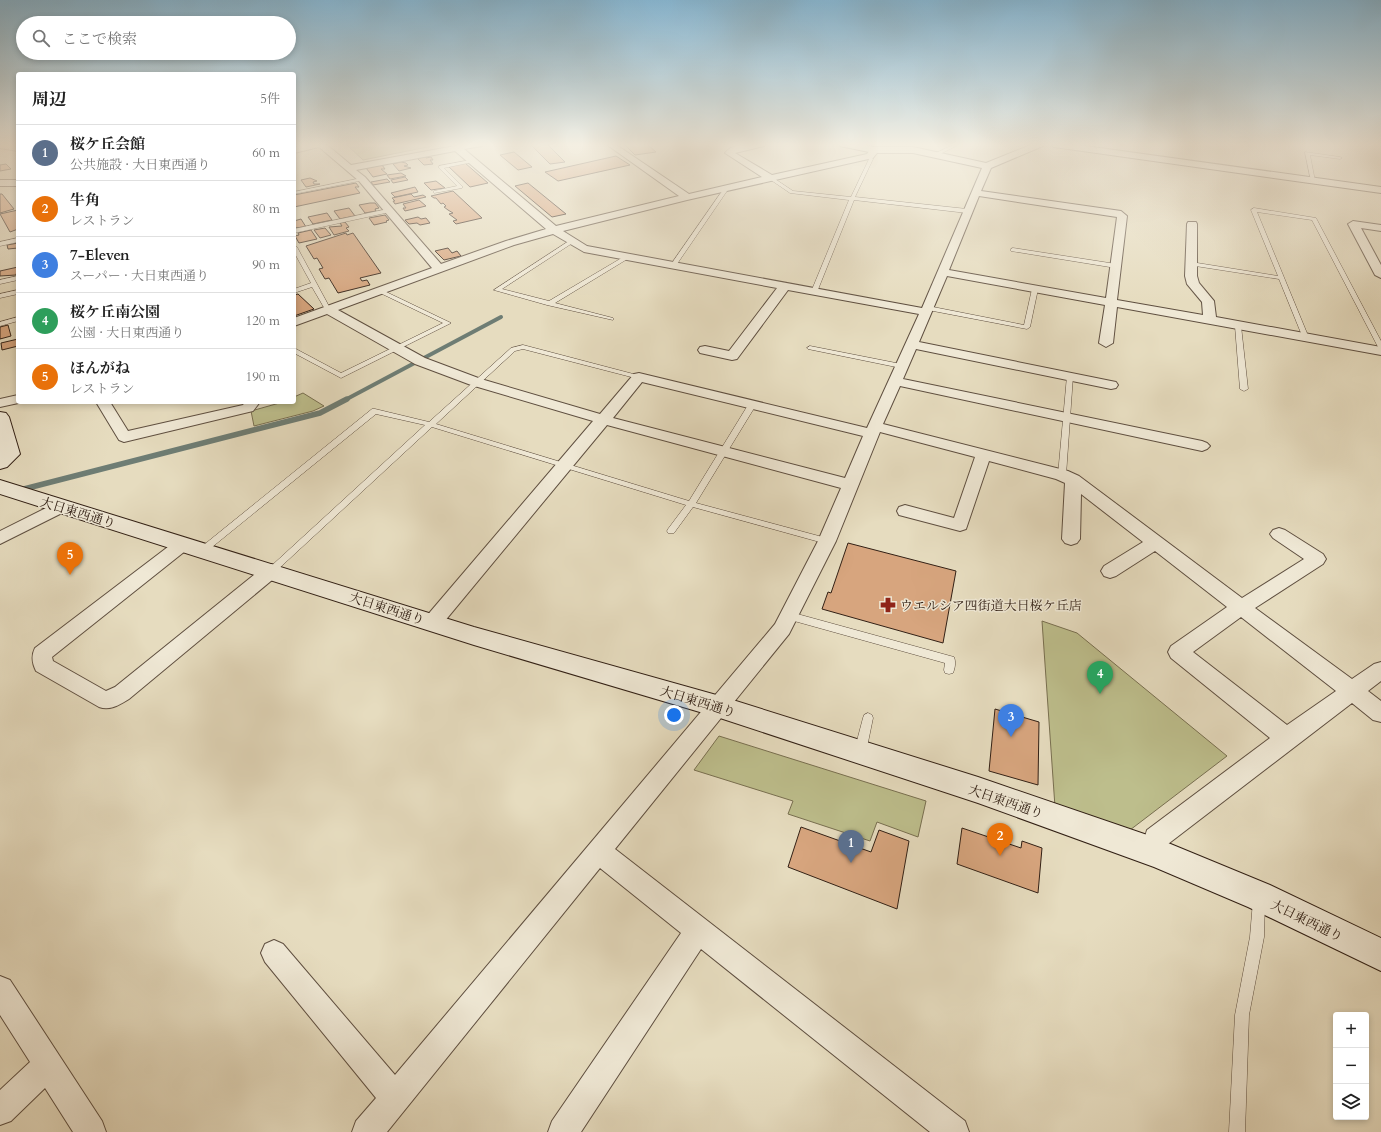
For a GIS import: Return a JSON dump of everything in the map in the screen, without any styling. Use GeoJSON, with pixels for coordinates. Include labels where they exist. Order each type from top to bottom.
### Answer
{"type":"FeatureCollection","features":[{"type":"Feature","properties":{"kind":"street"},"geometry":{"type":"LineString","coordinates":[[376,197],[439,269]]}},
{"type":"Feature","properties":{"kind":"street"},"geometry":{"type":"LineString","coordinates":[[514,197],[554,230],[584,249],[814,292],[927,310]]}},
{"type":"Feature","properties":{"kind":"street"},"geometry":{"type":"LineString","coordinates":[[296,321],[510,243],[554,230],[687,197]]}},
{"type":"Feature","properties":{"kind":"street"},"geometry":{"type":"LineString","coordinates":[[367,1132],[720,707],[782,629],[790,616],[827,541],[873,430],[927,310],[974,197]]}},
{"type":"Feature","properties":{"kind":"street"},"geometry":{"type":"LineString","coordinates":[[1003,197],[1117,213],[1122,216],[1106,343]]}},
{"type":"Feature","properties":{"kind":"street"},"geometry":{"type":"LineString","coordinates":[[1192,224],[1191,264],[1193,284],[1208,301],[1210,321]]}},
{"type":"Feature","properties":{"kind":"street"},"geometry":{"type":"LineString","coordinates":[[1381,228],[1353,224],[1381,275]]}},
{"type":"Feature","properties":{"kind":"street"},"geometry":{"type":"LineString","coordinates":[[943,272],[1381,351]]}},
{"type":"Feature","properties":{"kind":"street"},"geometry":{"type":"LineString","coordinates":[[705,350],[732,356],[784,286]]}},
{"type":"Feature","properties":{"kind":"street"},"geometry":{"type":"LineString","coordinates":[[328,310],[395,349],[420,361],[476,382],[601,419],[851,485]]}},
{"type":"Feature","properties":{"kind":"street"},"geometry":{"type":"LineString","coordinates":[[911,344],[1111,385]]}},
{"type":"Feature","properties":{"kind":"street"},"geometry":{"type":"LineString","coordinates":[[432,623],[601,419],[639,377],[752,405],[984,454],[1068,477],[1381,713]]}},
{"type":"Feature","properties":{"kind":"street"},"geometry":{"type":"LineString","coordinates":[[895,381],[1067,416],[1202,446]]}},
{"type":"Feature","properties":{"kind":"street"},"geometry":{"type":"LineString","coordinates":[[0,404],[16,400]]}},
{"type":"Feature","properties":{"kind":"street"},"geometry":{"type":"LineString","coordinates":[[104,404],[124,437],[248,408],[251,404]]}},
{"type":"Feature","properties":{"kind":"street"},"geometry":{"type":"LineString","coordinates":[[0,417],[11,454],[0,463]]}},
{"type":"Feature","properties":{"kind":"street"},"geometry":{"type":"LineString","coordinates":[[905,511],[960,525],[984,454]]}},
{"type":"Feature","properties":{"kind":"street"},"geometry":{"type":"LineString","coordinates":[[1068,477],[1071,539]]}},
{"type":"Feature","properties":{"kind":"street","name":"大日東西通り"},"geometry":{"type":"LineString","coordinates":[[0,487],[481,638],[720,707],[978,790],[1156,853],[1259,896],[1381,955]]}},
{"type":"Feature","properties":{"kind":"street"},"geometry":{"type":"LineString","coordinates":[[0,538],[60,507]]}},
{"type":"Feature","properties":{"kind":"street"},"geometry":{"type":"LineString","coordinates":[[1279,534],[1317,559],[1240,608],[1178,652],[1287,738]]}},
{"type":"Feature","properties":{"kind":"street"},"geometry":{"type":"LineString","coordinates":[[1110,571],[1155,543]]}},
{"type":"Feature","properties":{"kind":"street"},"geometry":{"type":"LineString","coordinates":[[193,547],[42,654],[43,665],[106,700],[111,698],[122,693],[271,571]]}},
{"type":"Feature","properties":{"kind":"street"},"geometry":{"type":"LineString","coordinates":[[1156,853],[1156,838],[1287,738],[1381,670]]}},
{"type":"Feature","properties":{"kind":"street"},"geometry":{"type":"LineString","coordinates":[[599,852],[954,1132]]}},
{"type":"Feature","properties":{"kind":"street"},"geometry":{"type":"LineString","coordinates":[[563,1132],[698,930]]}},
{"type":"Feature","properties":{"kind":"street"},"geometry":{"type":"LineString","coordinates":[[274,953],[395,1098]]}},
{"type":"Feature","properties":{"kind":"street"},"geometry":{"type":"LineString","coordinates":[[0,990],[91,1132]]}},
{"type":"Feature","properties":{"kind":"street"},"geometry":{"type":"LineString","coordinates":[[0,1110],[48,1065]]}},
{"type":"Feature","properties":{"kind":"lane"},"geometry":{"type":"LineString","coordinates":[[674,266],[720,197]]}},
{"type":"Feature","properties":{"kind":"lane"},"geometry":{"type":"LineString","coordinates":[[833,197],[968,211]]}},
{"type":"Feature","properties":{"kind":"lane"},"geometry":{"type":"LineString","coordinates":[[814,292],[852,199]]}},
{"type":"Feature","properties":{"kind":"lane"},"geometry":{"type":"LineString","coordinates":[[1306,338],[1254,210],[1314,219],[1381,347]]}},
{"type":"Feature","properties":{"kind":"lane"},"geometry":{"type":"LineString","coordinates":[[296,231],[388,211]]}},
{"type":"Feature","properties":{"kind":"lane"},"geometry":{"type":"LineString","coordinates":[[0,244],[16,240]]}},
{"type":"Feature","properties":{"kind":"lane"},"geometry":{"type":"LineString","coordinates":[[571,242],[497,290],[611,319]]}},
{"type":"Feature","properties":{"kind":"lane"},"geometry":{"type":"LineString","coordinates":[[1013,250],[1116,266]]}},
{"type":"Feature","properties":{"kind":"lane"},"geometry":{"type":"LineString","coordinates":[[549,304],[627,257]]}},
{"type":"Feature","properties":{"kind":"lane"},"geometry":{"type":"LineString","coordinates":[[297,258],[314,284],[328,310]]}},
{"type":"Feature","properties":{"kind":"lane"},"geometry":{"type":"LineString","coordinates":[[1191,264],[1282,278]]}},
{"type":"Feature","properties":{"kind":"lane"},"geometry":{"type":"LineString","coordinates":[[0,282],[16,278]]}},
{"type":"Feature","properties":{"kind":"lane"},"geometry":{"type":"LineString","coordinates":[[296,290],[314,284]]}},
{"type":"Feature","properties":{"kind":"lane"},"geometry":{"type":"LineString","coordinates":[[927,310],[1027,327],[1035,289]]}},
{"type":"Feature","properties":{"kind":"lane"},"geometry":{"type":"LineString","coordinates":[[296,351],[341,376],[448,323],[380,291]]}},
{"type":"Feature","properties":{"kind":"lane"},"geometry":{"type":"LineString","coordinates":[[0,296],[16,292]]}},
{"type":"Feature","properties":{"kind":"lane"},"geometry":{"type":"LineString","coordinates":[[0,324],[16,320]]}},
{"type":"Feature","properties":{"kind":"lane"},"geometry":{"type":"LineString","coordinates":[[1238,326],[1244,389]]}},
{"type":"Feature","properties":{"kind":"lane"},"geometry":{"type":"LineString","coordinates":[[271,571],[513,349],[523,347],[639,377]]}},
{"type":"Feature","properties":{"kind":"lane"},"geometry":{"type":"LineString","coordinates":[[810,348],[901,366]]}},
{"type":"Feature","properties":{"kind":"lane"},"geometry":{"type":"LineString","coordinates":[[1068,477],[1067,416],[1070,376]]}},
{"type":"Feature","properties":{"kind":"lane"},"geometry":{"type":"LineString","coordinates":[[671,531],[692,504],[722,452],[752,405]]}},
{"type":"Feature","properties":{"kind":"lane"},"geometry":{"type":"LineString","coordinates":[[193,547],[375,410],[430,424],[692,504],[827,541]]}},
{"type":"Feature","properties":{"kind":"lane"},"geometry":{"type":"LineString","coordinates":[[790,616],[950,660],[949,670]]}},
{"type":"Feature","properties":{"kind":"lane"},"geometry":{"type":"LineString","coordinates":[[860,752],[868,718]]}},
{"type":"Feature","properties":{"kind":"lane"},"geometry":{"type":"LineString","coordinates":[[1237,1132],[1242,1015],[1257,937],[1259,896]]}},
{"type":"Feature","properties":{"kind":"green space"},"geometry":{"type":"Polygon","coordinates":[[[303,393],[324,406],[313,411],[254,426],[251,411],[276,404],[296,404],[296,396],[303,393]]]}},
{"type":"Feature","properties":{"kind":"green space"},"geometry":{"type":"Polygon","coordinates":[[[1042,621],[1077,633],[1227,756],[1130,830],[1055,807],[1042,621]]]}},
{"type":"Feature","properties":{"kind":"green space"},"geometry":{"type":"Polygon","coordinates":[[[719,736],[926,801],[918,837],[877,822],[870,841],[788,814],[793,801],[694,770],[719,736]]]}},
{"type":"Feature","properties":{"kind":"building"},"geometry":{"type":"Polygon","coordinates":[[[0,197],[4,197],[14,209],[0,213],[0,197]]]}},
{"type":"Feature","properties":{"kind":"building"},"geometry":{"type":"Polygon","coordinates":[[[296,197],[342,197],[296,207],[296,197]]]}},
{"type":"Feature","properties":{"kind":"building"},"geometry":{"type":"Polygon","coordinates":[[[426,197],[395,204],[393,201],[395,201],[392,198],[426,197]]]}},
{"type":"Feature","properties":{"kind":"building"},"geometry":{"type":"Polygon","coordinates":[[[432,197],[459,197],[482,218],[456,224],[453,221],[457,220],[449,214],[453,213],[444,207],[446,206],[443,203],[441,204],[436,198],[432,197]]]}},
{"type":"Feature","properties":{"kind":"building"},"geometry":{"type":"Polygon","coordinates":[[[528,197],[545,197],[566,214],[552,217],[528,197]]]}},
{"type":"Feature","properties":{"kind":"building"},"geometry":{"type":"Polygon","coordinates":[[[419,200],[426,206],[405,211],[403,208],[406,208],[403,204],[419,200]]]}},
{"type":"Feature","properties":{"kind":"building"},"geometry":{"type":"Polygon","coordinates":[[[375,203],[379,208],[375,209],[376,211],[365,213],[359,205],[375,203]]]}},
{"type":"Feature","properties":{"kind":"building"},"geometry":{"type":"Polygon","coordinates":[[[349,208],[355,216],[340,219],[334,211],[349,208]]]}},
{"type":"Feature","properties":{"kind":"building"},"geometry":{"type":"Polygon","coordinates":[[[16,210],[16,230],[10,232],[0,214],[16,210]]]}},
{"type":"Feature","properties":{"kind":"building"},"geometry":{"type":"Polygon","coordinates":[[[327,213],[332,220],[313,224],[308,217],[327,213]]]}},
{"type":"Feature","properties":{"kind":"building"},"geometry":{"type":"Polygon","coordinates":[[[385,215],[389,220],[386,221],[387,222],[374,225],[369,218],[385,215]]]}},
{"type":"Feature","properties":{"kind":"building"},"geometry":{"type":"Polygon","coordinates":[[[418,217],[421,219],[426,218],[430,223],[420,225],[417,223],[409,224],[405,220],[418,217]]]}},
{"type":"Feature","properties":{"kind":"building"},"geometry":{"type":"Polygon","coordinates":[[[301,219],[306,227],[296,228],[296,220],[301,219]]]}},
{"type":"Feature","properties":{"kind":"building"},"geometry":{"type":"Polygon","coordinates":[[[345,222],[349,227],[346,228],[349,231],[334,235],[329,227],[342,226],[340,223],[345,222]]]}},
{"type":"Feature","properties":{"kind":"building"},"geometry":{"type":"Polygon","coordinates":[[[325,228],[331,235],[320,238],[314,230],[325,228]]]}},
{"type":"Feature","properties":{"kind":"building"},"geometry":{"type":"Polygon","coordinates":[[[311,230],[317,239],[299,243],[296,238],[296,236],[299,235],[298,233],[311,230]]]}},
{"type":"Feature","properties":{"kind":"building"},"geometry":{"type":"Polygon","coordinates":[[[346,233],[347,235],[353,233],[381,273],[360,278],[362,281],[367,280],[370,285],[338,293],[329,278],[325,279],[319,269],[323,268],[317,258],[314,259],[306,246],[346,233]]]}},
{"type":"Feature","properties":{"kind":"building"},"geometry":{"type":"Polygon","coordinates":[[[16,243],[16,248],[8,249],[7,245],[16,243]]]}},
{"type":"Feature","properties":{"kind":"building"},"geometry":{"type":"Polygon","coordinates":[[[448,248],[452,253],[457,251],[461,256],[444,260],[435,251],[448,248]]]}},
{"type":"Feature","properties":{"kind":"building"},"geometry":{"type":"Polygon","coordinates":[[[16,267],[16,275],[0,276],[0,271],[16,267]]]}},
{"type":"Feature","properties":{"kind":"building"},"geometry":{"type":"Polygon","coordinates":[[[296,294],[298,294],[314,309],[296,315],[296,294]]]}},
{"type":"Feature","properties":{"kind":"building"},"geometry":{"type":"Polygon","coordinates":[[[8,325],[11,336],[0,339],[0,327],[8,325]]]}},
{"type":"Feature","properties":{"kind":"building"},"geometry":{"type":"Polygon","coordinates":[[[16,339],[16,346],[2,350],[1,343],[16,339]]]}},
{"type":"Feature","properties":{"kind":"building"},"geometry":{"type":"Polygon","coordinates":[[[848,543],[956,571],[943,643],[822,609],[828,592],[831,593],[848,543]]]}},
{"type":"Feature","properties":{"kind":"building"},"geometry":{"type":"Polygon","coordinates":[[[995,709],[1039,722],[1038,785],[989,771],[995,709]]]}},
{"type":"Feature","properties":{"kind":"building"},"geometry":{"type":"Polygon","coordinates":[[[801,827],[871,852],[879,830],[909,841],[897,909],[788,867],[801,827]]]}},
{"type":"Feature","properties":{"kind":"building"},"geometry":{"type":"Polygon","coordinates":[[[962,828],[1021,848],[1022,841],[1042,848],[1038,893],[957,864],[962,828]]]}},
{"type":"Feature","properties":{"kind":"waterway"},"geometry":{"type":"LineString","coordinates":[[345,400],[501,317]]}},
{"type":"Feature","properties":{"kind":"waterway"},"geometry":{"type":"LineString","coordinates":[[20,490],[320,413],[347,399]]}},
{"type":"Feature","properties":{"kind":"place","name":"ほんがね"},"geometry":{"type":"Point","coordinates":[70,575]}},
{"type":"Feature","properties":{"kind":"place","name":"ウエルシア四街道大日桜ケ丘店"},"geometry":{"type":"Point","coordinates":[888,605]}},
{"type":"Feature","properties":{"kind":"place","name":"桜ケ丘南公園"},"geometry":{"type":"Point","coordinates":[1100,694]}},
{"type":"Feature","properties":{"kind":"place","name":"7-Eleven"},"geometry":{"type":"Point","coordinates":[1011,737]}},
{"type":"Feature","properties":{"kind":"place","name":"牛角"},"geometry":{"type":"Point","coordinates":[1000,856]}},
{"type":"Feature","properties":{"kind":"place","name":"桜ケ丘会館"},"geometry":{"type":"Point","coordinates":[851,863]}}]}
